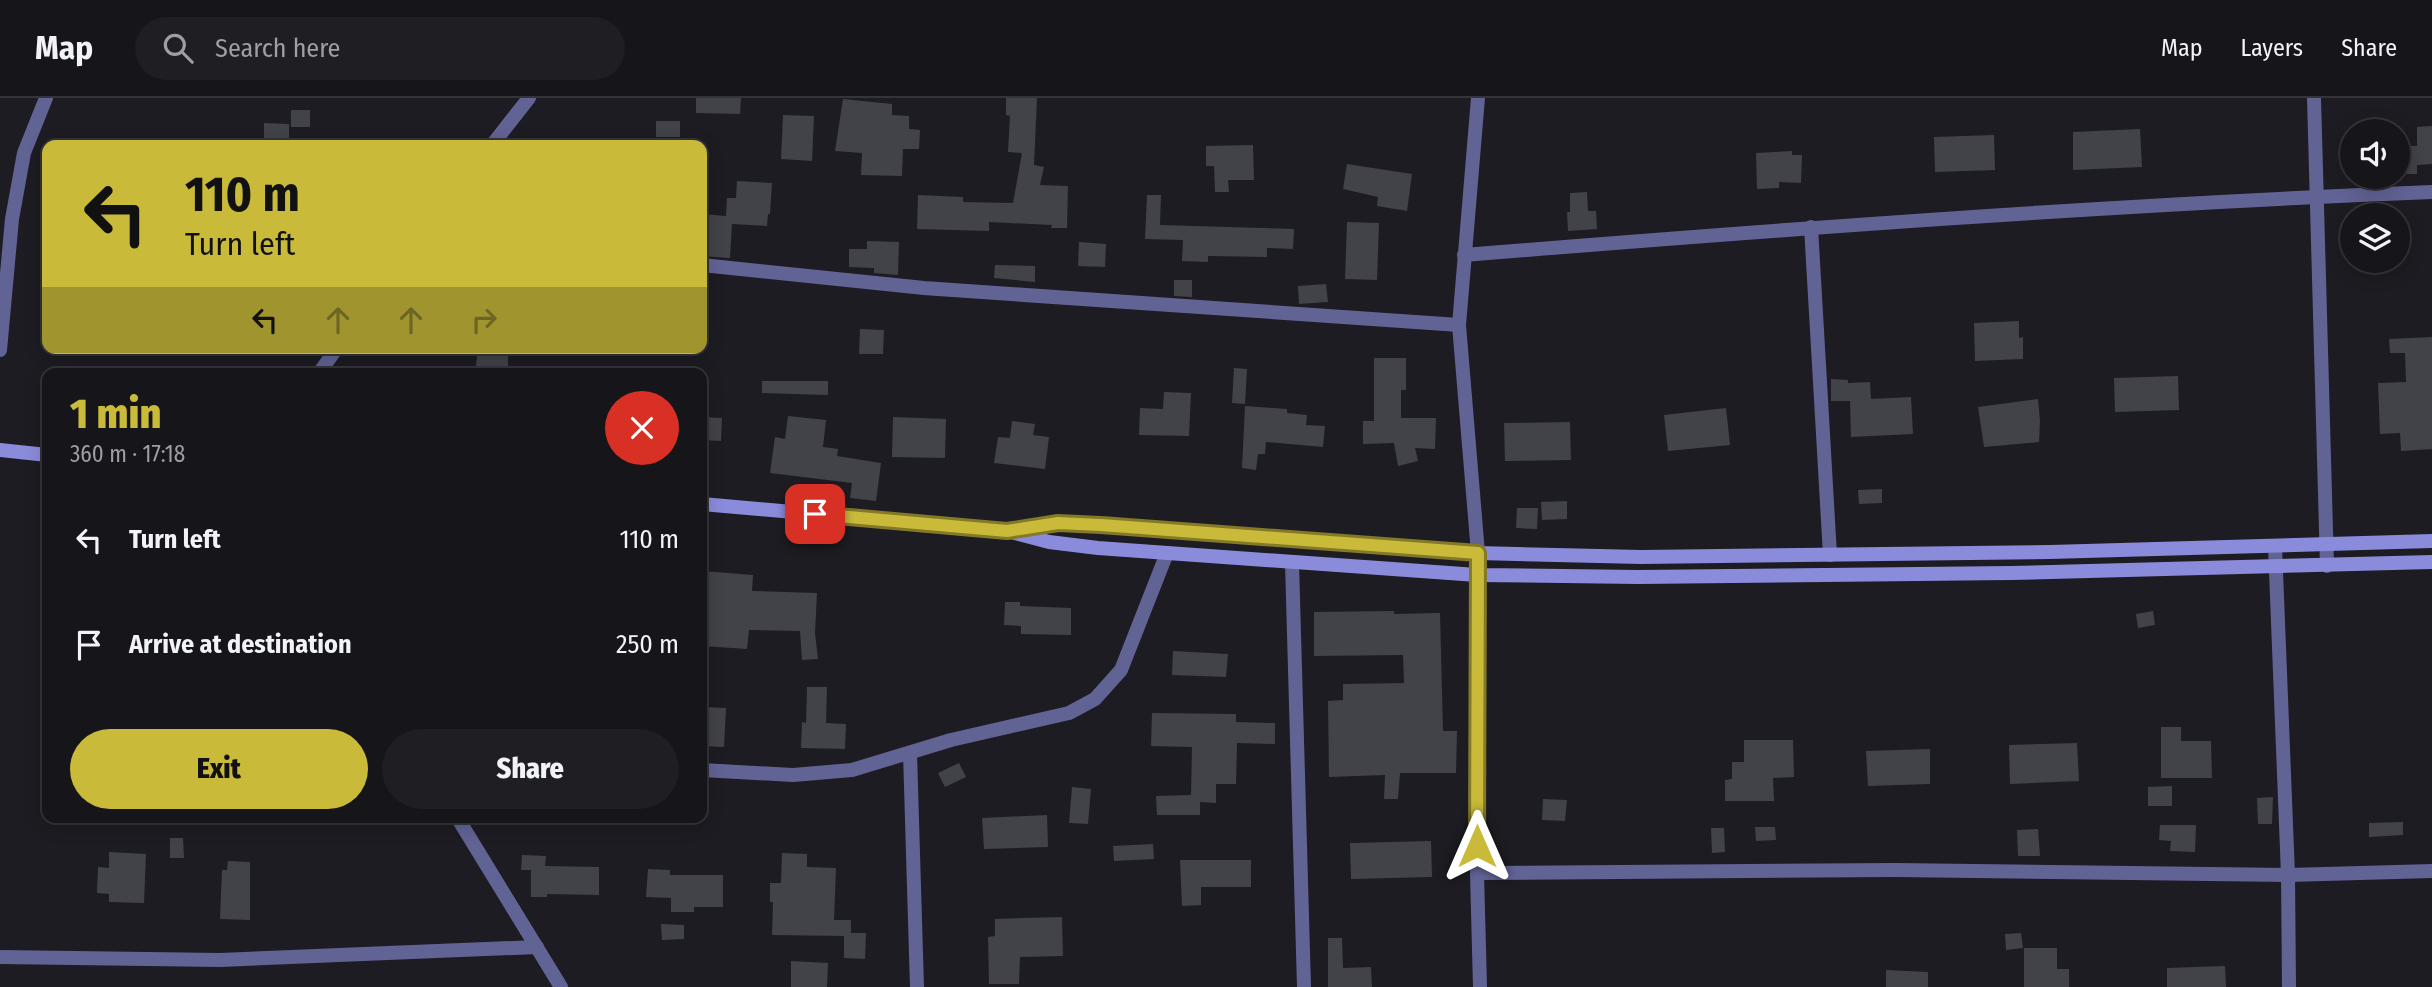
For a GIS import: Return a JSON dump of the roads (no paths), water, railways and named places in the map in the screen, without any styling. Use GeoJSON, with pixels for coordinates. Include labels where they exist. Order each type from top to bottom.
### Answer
{"type":"FeatureCollection","features":[{"type":"Feature","properties":{"kind":"main road"},"geometry":{"type":"LineString","coordinates":[[0,450],[42,454]]}},
{"type":"Feature","properties":{"kind":"main road"},"geometry":{"type":"LineString","coordinates":[[707,504],[1007,531],[1074,545],[1477,575],[1728,577],[2276,568],[2432,562]]}},
{"type":"Feature","properties":{"kind":"main road"},"geometry":{"type":"LineString","coordinates":[[1007,531],[1058,523],[1090,524],[1478,553],[1641,557],[2050,552],[2432,541]]}},
{"type":"Feature","properties":{"kind":"street"},"geometry":{"type":"LineString","coordinates":[[0,349],[12,219],[24,153],[46,98]]}},
{"type":"Feature","properties":{"kind":"street"},"geometry":{"type":"LineString","coordinates":[[496,140],[529,98]]}},
{"type":"Feature","properties":{"kind":"street"},"geometry":{"type":"LineString","coordinates":[[1478,98],[1460,326],[1478,553],[1477,873],[1480,987]]}},
{"type":"Feature","properties":{"kind":"street"},"geometry":{"type":"LineString","coordinates":[[2314,98],[2327,566]]}},
{"type":"Feature","properties":{"kind":"street"},"geometry":{"type":"LineString","coordinates":[[1464,255],[1811,227],[2432,192]]}},
{"type":"Feature","properties":{"kind":"street"},"geometry":{"type":"LineString","coordinates":[[1811,227],[1830,555]]}},
{"type":"Feature","properties":{"kind":"street"},"geometry":{"type":"LineString","coordinates":[[707,266],[924,288],[1460,326]]}},
{"type":"Feature","properties":{"kind":"street"},"geometry":{"type":"LineString","coordinates":[[2275,546],[2288,874],[2289,987]]}},
{"type":"Feature","properties":{"kind":"street"},"geometry":{"type":"LineString","coordinates":[[707,770],[793,775],[852,769],[951,740],[1069,713],[1095,699],[1121,670],[1167,553]]}},
{"type":"Feature","properties":{"kind":"street"},"geometry":{"type":"LineString","coordinates":[[1293,563],[1304,987]]}},
{"type":"Feature","properties":{"kind":"street"},"geometry":{"type":"LineString","coordinates":[[909,753],[917,987]]}},
{"type":"Feature","properties":{"kind":"street"},"geometry":{"type":"LineString","coordinates":[[461,823],[561,987]]}},
{"type":"Feature","properties":{"kind":"street"},"geometry":{"type":"LineString","coordinates":[[1477,873],[1895,870],[2288,874],[2432,871]]}},
{"type":"Feature","properties":{"kind":"street"},"geometry":{"type":"LineString","coordinates":[[0,957],[220,960],[537,947]]}}]}
